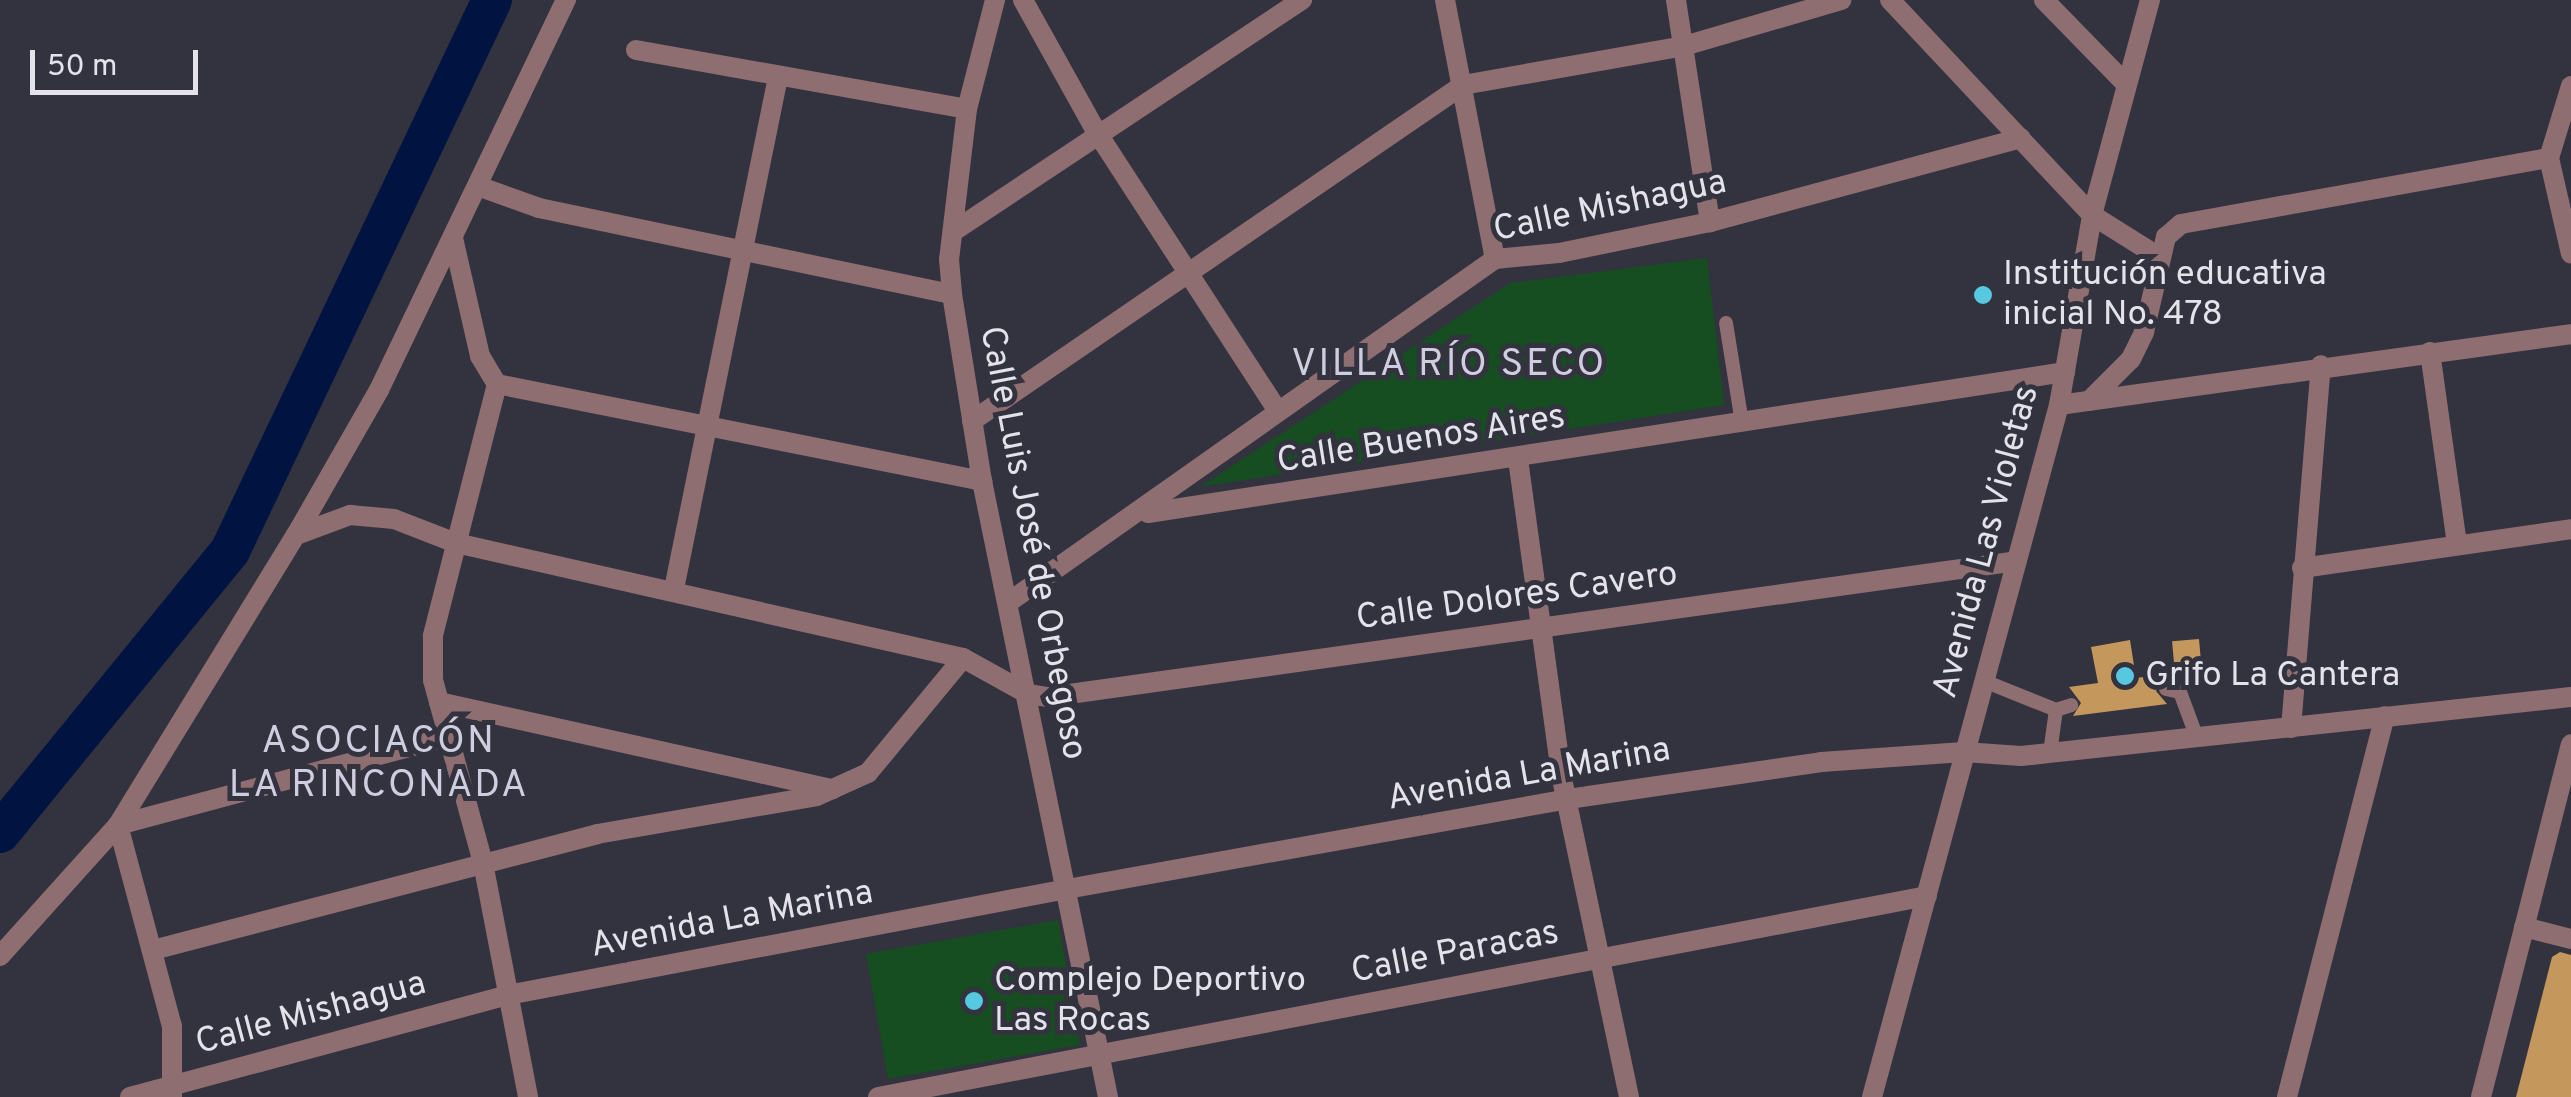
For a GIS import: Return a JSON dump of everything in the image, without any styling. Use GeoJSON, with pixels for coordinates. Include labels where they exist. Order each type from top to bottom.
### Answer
{"type":"FeatureCollection","features":[{"type":"Feature","properties":{"kind":"street"},"geometry":{"type":"LineString","coordinates":[[0,956],[118,825],[296,534],[379,390],[566,0]]}},
{"type":"Feature","properties":{"kind":"street","name":"Calle Luis José de Orbegoso"},"geometry":{"type":"LineString","coordinates":[[995,0],[967,109],[954,230],[952,294],[982,481],[1010,602],[1108,1097]]}},
{"type":"Feature","properties":{"kind":"street"},"geometry":{"type":"LineString","coordinates":[[1023,0],[1096,131],[1278,411]]}},
{"type":"Feature","properties":{"kind":"street"},"geometry":{"type":"LineString","coordinates":[[954,230],[1096,131],[1302,0]]}},
{"type":"Feature","properties":{"kind":"street"},"geometry":{"type":"LineString","coordinates":[[1445,0],[1495,258]]}},
{"type":"Feature","properties":{"kind":"street"},"geometry":{"type":"LineString","coordinates":[[1676,0],[1710,222]]}},
{"type":"Feature","properties":{"kind":"street"},"geometry":{"type":"LineString","coordinates":[[972,421],[1463,85],[1684,46],[1841,0]]}},
{"type":"Feature","properties":{"kind":"street"},"geometry":{"type":"LineString","coordinates":[[1890,0],[2092,214],[2158,257]]}},
{"type":"Feature","properties":{"kind":"street"},"geometry":{"type":"LineString","coordinates":[[2044,0],[2125,83]]}},
{"type":"Feature","properties":{"kind":"street","name":"Avenida Las Violetas"},"geometry":{"type":"LineString","coordinates":[[1872,1097],[2059,405],[2092,214],[2150,0]]}},
{"type":"Feature","properties":{"kind":"street"},"geometry":{"type":"LineString","coordinates":[[636,50],[967,109]]}},
{"type":"Feature","properties":{"kind":"street"},"geometry":{"type":"LineString","coordinates":[[674,589],[778,77]]}},
{"type":"Feature","properties":{"kind":"street"},"geometry":{"type":"LineString","coordinates":[[2571,86],[2549,158],[2571,254]]}},
{"type":"Feature","properties":{"kind":"street","name":"Calle Mishagua"},"geometry":{"type":"LineString","coordinates":[[1010,602],[1142,514],[1278,411],[1495,258],[1559,253],[1710,222],[2021,138]]}},
{"type":"Feature","properties":{"kind":"street"},"geometry":{"type":"LineString","coordinates":[[2089,401],[2131,359],[2144,332],[2158,257],[2166,237],[2181,224],[2549,158]]}},
{"type":"Feature","properties":{"kind":"street"},"geometry":{"type":"LineString","coordinates":[[478,186],[540,208],[952,294]]}},
{"type":"Feature","properties":{"kind":"street"},"geometry":{"type":"LineString","coordinates":[[453,238],[480,356],[497,384],[434,636],[440,702],[483,863],[528,1097]]}},
{"type":"Feature","properties":{"kind":"street"},"geometry":{"type":"LineString","coordinates":[[2059,405],[2321,365],[2571,334]]}},
{"type":"Feature","properties":{"kind":"street"},"geometry":{"type":"LineString","coordinates":[[2430,352],[2457,545]]}},
{"type":"Feature","properties":{"kind":"street"},"geometry":{"type":"LineString","coordinates":[[2291,728],[2321,365]]}},
{"type":"Feature","properties":{"kind":"street","name":"Calle Buenos Aires"},"geometry":{"type":"LineString","coordinates":[[1142,514],[2065,372]]}},
{"type":"Feature","properties":{"kind":"street"},"geometry":{"type":"LineString","coordinates":[[497,384],[982,481]]}},
{"type":"Feature","properties":{"kind":"street"},"geometry":{"type":"LineString","coordinates":[[1518,458],[1568,799],[1629,1097]]}},
{"type":"Feature","properties":{"kind":"street"},"geometry":{"type":"LineString","coordinates":[[296,534],[350,515],[394,518],[456,543],[674,589],[963,658],[1028,694]]}},
{"type":"Feature","properties":{"kind":"street"},"geometry":{"type":"LineString","coordinates":[[2302,568],[2571,529]]}},
{"type":"Feature","properties":{"kind":"street","name":"Calle Dolores Cavero"},"geometry":{"type":"LineString","coordinates":[[1028,694],[1048,697],[2016,560]]}},
{"type":"Feature","properties":{"kind":"street"},"geometry":{"type":"LineString","coordinates":[[153,950],[483,863],[834,789],[868,773],[963,658]]}},
{"type":"Feature","properties":{"kind":"street","name":"Avenida La Marina"},"geometry":{"type":"LineString","coordinates":[[508,996],[1067,889],[1568,799],[1821,762],[1964,752],[2050,753],[2571,697]]}},
{"type":"Feature","properties":{"kind":"street"},"geometry":{"type":"LineString","coordinates":[[440,702],[834,789]]}},
{"type":"Feature","properties":{"kind":"street"},"geometry":{"type":"LineString","coordinates":[[2287,1097],[2385,716]]}},
{"type":"Feature","properties":{"kind":"street"},"geometry":{"type":"LineString","coordinates":[[118,825],[450,736]]}},
{"type":"Feature","properties":{"kind":"street"},"geometry":{"type":"LineString","coordinates":[[2481,1097],[2571,744]]}},
{"type":"Feature","properties":{"kind":"street"},"geometry":{"type":"LineString","coordinates":[[118,825],[172,1026],[173,1091]]}},
{"type":"Feature","properties":{"kind":"street","name":"Calle Paracas"},"geometry":{"type":"LineString","coordinates":[[878,1097],[1927,896]]}},
{"type":"Feature","properties":{"kind":"street"},"geometry":{"type":"LineString","coordinates":[[2524,927],[2571,939]]}},
{"type":"Feature","properties":{"kind":"street","name":"Calle Mishagua"},"geometry":{"type":"LineString","coordinates":[[130,1097],[173,1091],[508,996]]}},
{"type":"Feature","properties":{"kind":"lane"},"geometry":{"type":"LineString","coordinates":[[1726,323],[1742,424]]}},
{"type":"Feature","properties":{"kind":"lane"},"geometry":{"type":"LineString","coordinates":[[1984,681],[2056,710],[2071,705]]}},
{"type":"Feature","properties":{"kind":"lane"},"geometry":{"type":"LineString","coordinates":[[2166,689],[2180,692],[2197,738]]}},
{"type":"Feature","properties":{"kind":"lane"},"geometry":{"type":"LineString","coordinates":[[2050,753],[2056,710]]}},
{"type":"Feature","properties":{"kind":"green space"},"geometry":{"type":"Polygon","coordinates":[[[1707,258],[1724,405],[1200,487],[1510,283],[1707,258]]]}},
{"type":"Feature","properties":{"kind":"green space","name":"Complejo Deportivo Las Rocas"},"geometry":{"type":"Polygon","coordinates":[[[1058,920],[1080,1045],[888,1079],[866,954],[1058,920]]]}},
{"type":"Feature","properties":{"kind":"building"},"geometry":{"type":"Polygon","coordinates":[[[2199,639],[2202,672],[2175,674],[2172,641],[2199,639]]]}},
{"type":"Feature","properties":{"kind":"building"},"geometry":{"type":"Polygon","coordinates":[[[2130,640],[2136,678],[2164,674],[2156,691],[2167,704],[2073,716],[2081,703],[2069,687],[2098,683],[2091,647],[2130,640]]]}},
{"type":"Feature","properties":{"kind":"building"},"geometry":{"type":"Polygon","coordinates":[[[2560,952],[2571,955],[2571,1097],[2516,1097],[2552,957],[2560,952]]]}},
{"type":"Feature","properties":{"kind":"waterway"},"geometry":{"type":"LineString","coordinates":[[0,833],[230,551],[492,0]]}},
{"type":"Feature","properties":{"kind":"place","name":"Institución educativa inicial No. 478"},"geometry":{"type":"Point","coordinates":[1983,295]}},
{"type":"Feature","properties":{"kind":"place","name":"Grifo La Cantera"},"geometry":{"type":"Point","coordinates":[2125,676]}},
{"type":"Feature","properties":{"kind":"place","name":"Complejo Deportivo Las Rocas"},"geometry":{"type":"Point","coordinates":[974,1001]}},
{"type":"Feature","properties":{"kind":"district","name":"VILLA RÍO SECO"},"geometry":{"type":"Point","coordinates":[1449,366]}},
{"type":"Feature","properties":{"kind":"district","name":"ASOCIACÓN LA RINCONADA"},"geometry":{"type":"Point","coordinates":[379,764]}}]}
